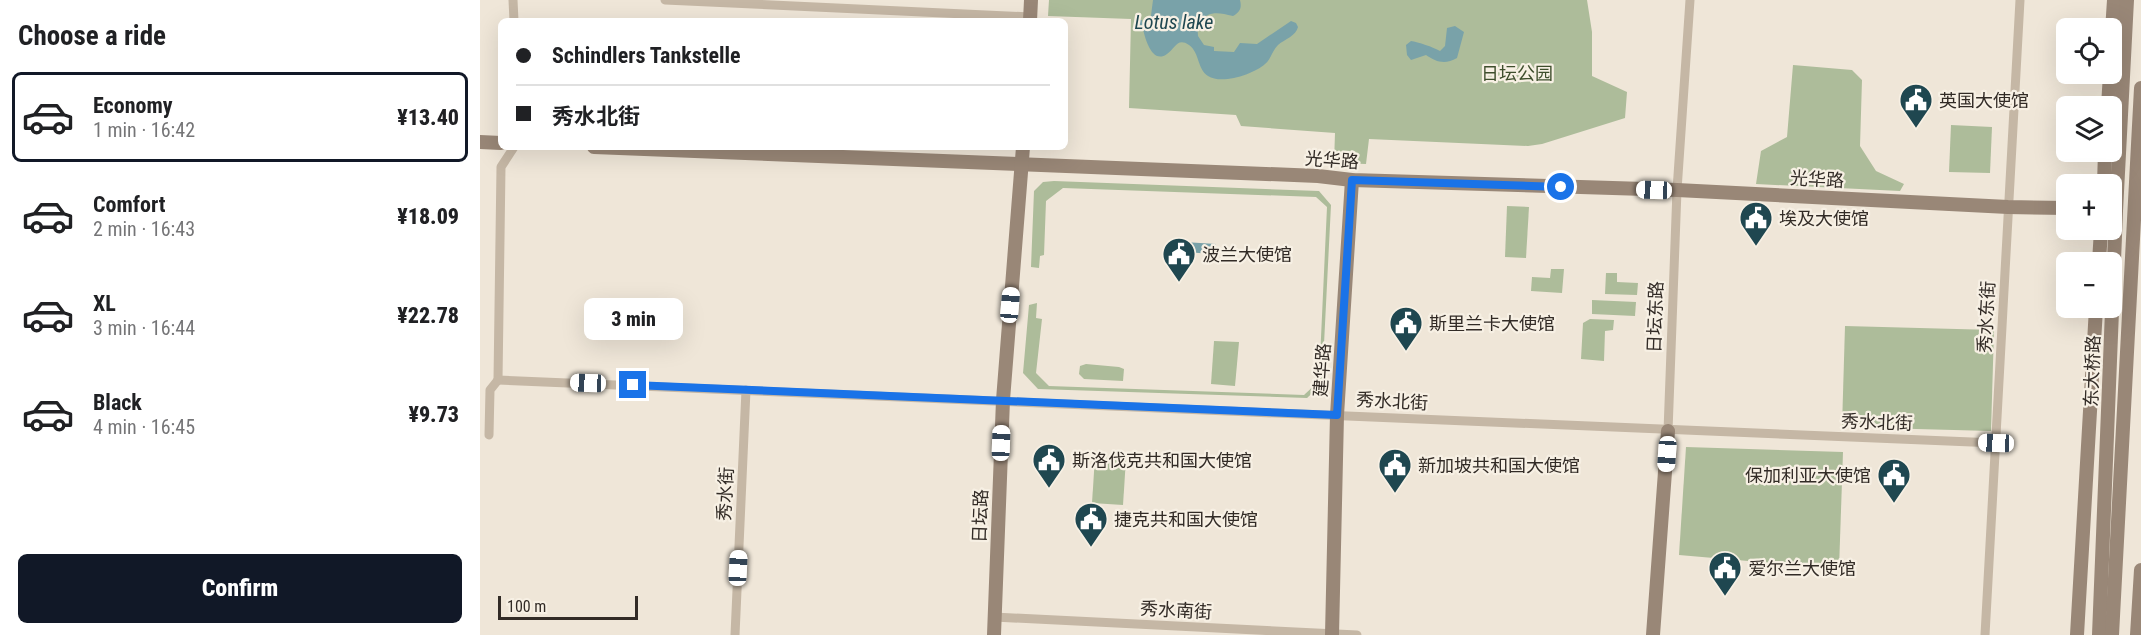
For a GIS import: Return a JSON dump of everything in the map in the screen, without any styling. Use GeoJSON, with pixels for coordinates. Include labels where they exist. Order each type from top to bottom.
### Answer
{"type":"FeatureCollection","features":[{"type":"Feature","properties":{"kind":"main road"},"geometry":{"type":"LineString","coordinates":[[1030,18],[1031,0]]}},
{"type":"Feature","properties":{"kind":"main road"},"geometry":{"type":"LineString","coordinates":[[2113,18],[2114,0]]}},
{"type":"Feature","properties":{"kind":"main road","name":"东大桥路"},"geometry":{"type":"LineString","coordinates":[[2116,174],[2127,0]]}},
{"type":"Feature","properties":{"kind":"main road","name":"东大桥路"},"geometry":{"type":"LineString","coordinates":[[2112,635],[2138,203],[2141,88]]}},
{"type":"Feature","properties":{"kind":"main road"},"geometry":{"type":"LineString","coordinates":[[480,142],[498,143]]}},
{"type":"Feature","properties":{"kind":"main road","name":"光华路"},"geometry":{"type":"LineString","coordinates":[[670,150],[1318,176],[1352,180],[1677,190],[2056,208]]}},
{"type":"Feature","properties":{"kind":"main road","name":"日坛路"},"geometry":{"type":"LineString","coordinates":[[994,635],[1003,400],[1023,150]]}},
{"type":"Feature","properties":{"kind":"main road","name":"建华路"},"geometry":{"type":"LineString","coordinates":[[1332,634],[1337,415],[1352,180]]}},
{"type":"Feature","properties":{"kind":"main road"},"geometry":{"type":"LineString","coordinates":[[2122,208],[2138,203]]}},
{"type":"Feature","properties":{"kind":"main road"},"geometry":{"type":"LineString","coordinates":[[2122,213],[2137,218]]}},
{"type":"Feature","properties":{"kind":"main road","name":"东大桥路"},"geometry":{"type":"LineString","coordinates":[[2099,635],[2113,240]]}},
{"type":"Feature","properties":{"kind":"main road"},"geometry":{"type":"LineString","coordinates":[[2077,635],[2095,318]]}},
{"type":"Feature","properties":{"kind":"main road","name":"日坛东路"},"geometry":{"type":"LineString","coordinates":[[1653,635],[1668,431]]}},
{"type":"Feature","properties":{"kind":"main road"},"geometry":{"type":"LineString","coordinates":[[2138,635],[2141,570]]}},
{"type":"Feature","properties":{"kind":"street"},"geometry":{"type":"LineString","coordinates":[[513,0],[514,18]]}},
{"type":"Feature","properties":{"kind":"street"},"geometry":{"type":"LineString","coordinates":[[665,0],[1011,18]]}},
{"type":"Feature","properties":{"kind":"street","name":"日坛东路"},"geometry":{"type":"LineString","coordinates":[[1668,431],[1677,190],[1690,0]]}},
{"type":"Feature","properties":{"kind":"street","name":"秀水东街"},"geometry":{"type":"LineString","coordinates":[[1985,635],[2020,0]]}},
{"type":"Feature","properties":{"kind":"street"},"geometry":{"type":"LineString","coordinates":[[489,435],[490,390],[498,380],[501,167],[512,150]]}},
{"type":"Feature","properties":{"kind":"street","name":"秀水北街"},"geometry":{"type":"LineString","coordinates":[[498,380],[1996,443]]}},
{"type":"Feature","properties":{"kind":"street","name":"秀水街"},"geometry":{"type":"LineString","coordinates":[[735,635],[746,390]]}},
{"type":"Feature","properties":{"kind":"street","name":"秀水南街"},"geometry":{"type":"LineString","coordinates":[[994,617],[1357,635]]}},
{"type":"Feature","properties":{"kind":"green space","name":"日坛公园"},"geometry":{"type":"Polygon","coordinates":[[[1049,0],[1587,0],[1592,32],[1592,76],[1627,92],[1625,118],[1542,144],[1528,146],[1369,139],[1366,164],[1334,163],[1335,133],[1241,126],[1236,115],[1129,108],[1131,19],[1048,16],[1049,0]]]}},
{"type":"Feature","properties":{"kind":"green space"},"geometry":{"type":"Polygon","coordinates":[[[1793,65],[1852,70],[1862,80],[1860,146],[1876,171],[1904,184],[1900,191],[1756,184],[1761,151],[1787,137],[1793,65]]]}},
{"type":"Feature","properties":{"kind":"green space"},"geometry":{"type":"Polygon","coordinates":[[[1951,125],[1992,127],[1990,173],[1949,172],[1951,125]]]}},
{"type":"Feature","properties":{"kind":"green space"},"geometry":{"type":"Polygon","coordinates":[[[1043,182],[1319,191],[1331,205],[1322,384],[1307,398],[1038,389],[1023,373],[1029,305],[1037,303],[1036,318],[1042,319],[1036,373],[1049,386],[1304,395],[1319,381],[1327,207],[1316,197],[1063,188],[1046,201],[1044,255],[1040,256],[1039,268],[1031,267],[1034,191],[1043,182]]]}},
{"type":"Feature","properties":{"kind":"green space"},"geometry":{"type":"Polygon","coordinates":[[[1507,206],[1529,207],[1526,258],[1505,257],[1507,206]]]}},
{"type":"Feature","properties":{"kind":"green space"},"geometry":{"type":"Polygon","coordinates":[[[1551,269],[1564,269],[1562,293],[1531,291],[1532,277],[1550,278],[1551,269]]]}},
{"type":"Feature","properties":{"kind":"green space"},"geometry":{"type":"Polygon","coordinates":[[[1606,273],[1617,273],[1617,282],[1638,283],[1637,295],[1605,294],[1606,273]]]}},
{"type":"Feature","properties":{"kind":"green space"},"geometry":{"type":"Polygon","coordinates":[[[1592,300],[1636,302],[1635,316],[1592,314],[1592,300]]]}},
{"type":"Feature","properties":{"kind":"green space"},"geometry":{"type":"Polygon","coordinates":[[[1590,319],[1614,320],[1613,330],[1605,331],[1604,361],[1581,359],[1583,323],[1590,319]]]}},
{"type":"Feature","properties":{"kind":"green space"},"geometry":{"type":"Polygon","coordinates":[[[1845,326],[1994,330],[1991,431],[1842,427],[1845,326]]]}},
{"type":"Feature","properties":{"kind":"green space"},"geometry":{"type":"Polygon","coordinates":[[[1214,341],[1239,342],[1235,386],[1211,384],[1214,341]]]}},
{"type":"Feature","properties":{"kind":"green space"},"geometry":{"type":"Polygon","coordinates":[[[1086,364],[1124,369],[1123,381],[1084,379],[1079,374],[1080,366],[1086,364]]]}},
{"type":"Feature","properties":{"kind":"green space"},"geometry":{"type":"Polygon","coordinates":[[[1686,447],[1843,452],[1839,569],[1679,555],[1686,447]]]}},
{"type":"Feature","properties":{"kind":"green space"},"geometry":{"type":"Polygon","coordinates":[[[1095,457],[1126,459],[1123,505],[1092,503],[1095,457]]]}},
{"type":"Feature","properties":{"kind":"water","name":"Lotus lake"},"geometry":{"type":"Polygon","coordinates":[[[1153,0],[1240,0],[1240,10],[1233,16],[1214,13],[1197,22],[1198,36],[1204,45],[1214,47],[1214,51],[1234,52],[1240,43],[1257,44],[1291,21],[1298,27],[1293,35],[1278,45],[1267,62],[1260,68],[1246,75],[1229,79],[1214,78],[1204,73],[1193,48],[1185,43],[1179,43],[1162,56],[1153,53],[1143,29],[1136,29],[1137,20],[1150,23],[1153,0]]]}},
{"type":"Feature","properties":{"kind":"water"},"geometry":{"type":"Polygon","coordinates":[[[1455,26],[1464,32],[1457,58],[1441,62],[1426,55],[1411,60],[1407,55],[1406,45],[1411,41],[1440,51],[1445,46],[1447,28],[1455,26]]]}},
{"type":"Feature","properties":{"kind":"water"},"geometry":{"type":"Polygon","coordinates":[[[1168,241],[1216,244],[1215,254],[1167,251],[1168,241]]]}},
{"type":"Feature","properties":{"kind":"place","name":"英国大使馆"},"geometry":{"type":"Point","coordinates":[1916,129]}},
{"type":"Feature","properties":{"kind":"place","name":"埃及大使馆"},"geometry":{"type":"Point","coordinates":[1756,247]}},
{"type":"Feature","properties":{"kind":"place","name":"波兰大使馆"},"geometry":{"type":"Point","coordinates":[1179,283]}},
{"type":"Feature","properties":{"kind":"place","name":"斯里兰卡大使馆"},"geometry":{"type":"Point","coordinates":[1406,352]}},
{"type":"Feature","properties":{"kind":"place","name":"斯洛伐克共和国大使馆"},"geometry":{"type":"Point","coordinates":[1049,489]}},
{"type":"Feature","properties":{"kind":"place","name":"新加坡共和国大使馆"},"geometry":{"type":"Point","coordinates":[1395,494]}},
{"type":"Feature","properties":{"kind":"place","name":"保加利亚大使馆"},"geometry":{"type":"Point","coordinates":[1894,504]}},
{"type":"Feature","properties":{"kind":"place","name":"捷克共和国大使馆"},"geometry":{"type":"Point","coordinates":[1091,548]}},
{"type":"Feature","properties":{"kind":"place","name":"爱尔兰大使馆"},"geometry":{"type":"Point","coordinates":[1725,597]}},
{"type":"Feature","properties":{"kind":"route"},"geometry":{"type":"LineString","coordinates":[[633,385],[1337,415],[1352,180],[1561,187]]}}]}
